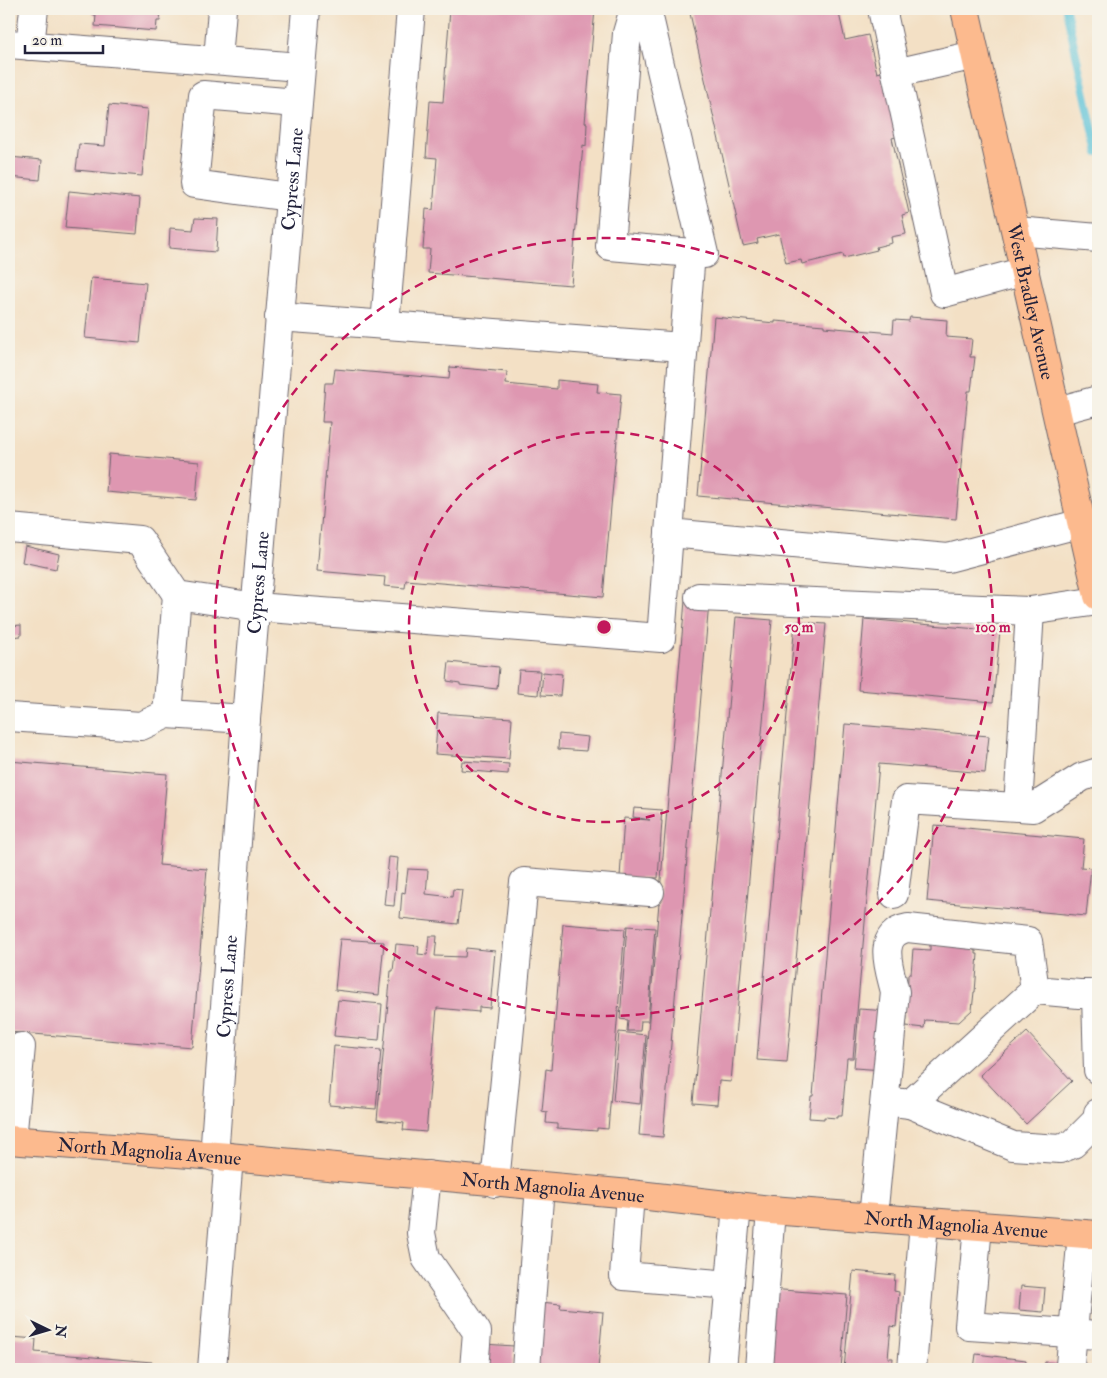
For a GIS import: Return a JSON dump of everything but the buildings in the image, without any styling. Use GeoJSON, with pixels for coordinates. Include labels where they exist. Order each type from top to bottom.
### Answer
{"type":"FeatureCollection","features":[{"type":"Feature","properties":{"kind":"main road","name":"West Bradley Avenue"},"geometry":{"type":"LineString","coordinates":[[965,9],[1097,587]]}},
{"type":"Feature","properties":{"kind":"main road","name":"North Magnolia Avenue"},"geometry":{"type":"LineString","coordinates":[[11,1140],[427,1175],[495,1183],[630,1194],[771,1210],[1090,1235]]}},
{"type":"Feature","properties":{"kind":"street"},"geometry":{"type":"LineString","coordinates":[[34,9],[19,45],[300,67]]}},
{"type":"Feature","properties":{"kind":"street"},"geometry":{"type":"LineString","coordinates":[[218,60],[222,9]]}},
{"type":"Feature","properties":{"kind":"street","name":"Cypress Lane"},"geometry":{"type":"LineString","coordinates":[[212,1369],[221,1157],[246,719],[306,9]]}},
{"type":"Feature","properties":{"kind":"street"},"geometry":{"type":"LineString","coordinates":[[384,325],[412,9]]}},
{"type":"Feature","properties":{"kind":"street"},"geometry":{"type":"LineString","coordinates":[[634,9],[627,33],[610,246],[704,254],[647,9]]}},
{"type":"Feature","properties":{"kind":"street"},"geometry":{"type":"LineString","coordinates":[[882,9],[944,293],[1025,270]]}},
{"type":"Feature","properties":{"kind":"street"},"geometry":{"type":"LineString","coordinates":[[896,73],[975,55]]}},
{"type":"Feature","properties":{"kind":"street"},"geometry":{"type":"LineString","coordinates":[[290,197],[194,184],[203,95],[297,103]]}},
{"type":"Feature","properties":{"kind":"street"},"geometry":{"type":"LineString","coordinates":[[1016,231],[1098,238]]}},
{"type":"Feature","properties":{"kind":"street"},"geometry":{"type":"LineString","coordinates":[[177,595],[256,606],[661,638],[691,253]]}},
{"type":"Feature","properties":{"kind":"street"},"geometry":{"type":"LineString","coordinates":[[280,316],[683,347]]}},
{"type":"Feature","properties":{"kind":"street"},"geometry":{"type":"LineString","coordinates":[[1056,411],[1098,400]]}},
{"type":"Feature","properties":{"kind":"street"},"geometry":{"type":"LineString","coordinates":[[669,533],[948,558],[1082,523]]}},
{"type":"Feature","properties":{"kind":"street"},"geometry":{"type":"LineString","coordinates":[[9,528],[140,540],[177,595],[167,714]]}},
{"type":"Feature","properties":{"kind":"street"},"geometry":{"type":"LineString","coordinates":[[699,597],[1030,610],[1097,587]]}},
{"type":"Feature","properties":{"kind":"street"},"geometry":{"type":"LineString","coordinates":[[1018,807],[1030,610]]}},
{"type":"Feature","properties":{"kind":"street"},"geometry":{"type":"LineString","coordinates":[[9,717],[141,726],[167,714],[246,719]]}},
{"type":"Feature","properties":{"kind":"street"},"geometry":{"type":"LineString","coordinates":[[894,894],[906,800],[1034,808],[1082,776],[1098,772]]}},
{"type":"Feature","properties":{"kind":"street"},"geometry":{"type":"LineString","coordinates":[[495,1183],[524,882],[650,892]]}},
{"type":"Feature","properties":{"kind":"street"},"geometry":{"type":"LineString","coordinates":[[873,1218],[897,1102],[895,992],[886,957],[890,940],[894,934],[899,930],[908,928],[1028,941],[1035,990]]}},
{"type":"Feature","properties":{"kind":"street"},"geometry":{"type":"LineString","coordinates":[[897,1102],[1035,990],[1097,994],[1098,1070]]}},
{"type":"Feature","properties":{"kind":"street"},"geometry":{"type":"LineString","coordinates":[[11,1140],[21,1047]]}},
{"type":"Feature","properties":{"kind":"street"},"geometry":{"type":"LineString","coordinates":[[897,1102],[1014,1146],[1060,1149],[1073,1144],[1098,1119],[1098,1113]]}},
{"type":"Feature","properties":{"kind":"street"},"geometry":{"type":"LineString","coordinates":[[427,1175],[421,1233],[426,1258],[477,1332],[474,1369]]}},
{"type":"Feature","properties":{"kind":"street"},"geometry":{"type":"LineString","coordinates":[[526,1369],[540,1186]]}},
{"type":"Feature","properties":{"kind":"street"},"geometry":{"type":"LineString","coordinates":[[630,1194],[624,1276],[730,1285]]}},
{"type":"Feature","properties":{"kind":"street"},"geometry":{"type":"LineString","coordinates":[[722,1369],[737,1206]]}},
{"type":"Feature","properties":{"kind":"street"},"geometry":{"type":"LineString","coordinates":[[759,1369],[771,1210]]}},
{"type":"Feature","properties":{"kind":"street"},"geometry":{"type":"LineString","coordinates":[[912,1369],[924,1222]]}},
{"type":"Feature","properties":{"kind":"street"},"geometry":{"type":"LineString","coordinates":[[978,1226],[969,1326],[1086,1334]]}},
{"type":"Feature","properties":{"kind":"street"},"geometry":{"type":"LineString","coordinates":[[1070,1365],[1086,1334],[1090,1235]]}},
{"type":"Feature","properties":{"kind":"waterway"},"geometry":{"type":"LineString","coordinates":[[1066,9],[1098,153]]}}]}
